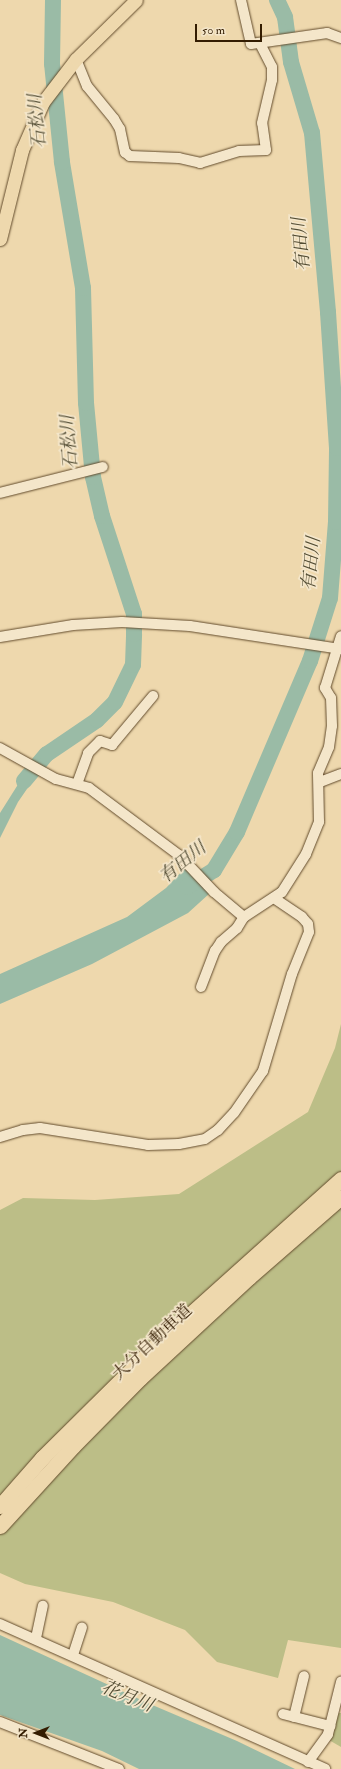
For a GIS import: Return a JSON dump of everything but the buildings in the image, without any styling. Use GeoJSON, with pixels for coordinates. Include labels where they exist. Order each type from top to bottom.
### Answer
{"type":"FeatureCollection","features":[{"type":"Feature","properties":{"kind":"highway","name":"大分自動車道"},"geometry":{"type":"LineString","coordinates":[[0,1506],[42,1458],[157,1344],[341,1179]]}},
{"type":"Feature","properties":{"kind":"highway","name":"大分自動車道"},"geometry":{"type":"LineString","coordinates":[[0,1526],[73,1446],[140,1378],[249,1277],[341,1197]]}},
{"type":"Feature","properties":{"kind":"main road"},"geometry":{"type":"LineString","coordinates":[[0,239],[22,150],[44,102],[72,64],[136,0]]}},
{"type":"Feature","properties":{"kind":"street"},"geometry":{"type":"LineString","coordinates":[[241,0],[251,44],[327,33],[341,38]]}},
{"type":"Feature","properties":{"kind":"street"},"geometry":{"type":"LineString","coordinates":[[72,64],[87,86],[114,119],[125,152],[130,156],[178,158],[200,163],[239,151],[266,150],[262,123],[272,80],[272,67],[265,43]]}},
{"type":"Feature","properties":{"kind":"street"},"geometry":{"type":"LineString","coordinates":[[0,493],[103,466]]}},
{"type":"Feature","properties":{"kind":"street"},"geometry":{"type":"LineString","coordinates":[[0,637],[74,625],[144,622],[190,626],[268,640],[340,649]]}},
{"type":"Feature","properties":{"kind":"street"},"geometry":{"type":"LineString","coordinates":[[200,987],[215,951],[237,928],[244,917],[275,899],[306,854],[320,822],[320,782],[318,773],[329,748],[332,726],[330,698],[325,688],[340,649],[341,636]]}},
{"type":"Feature","properties":{"kind":"street"},"geometry":{"type":"LineString","coordinates":[[77,784],[88,753],[100,741],[112,745],[153,696]]}},
{"type":"Feature","properties":{"kind":"street"},"geometry":{"type":"LineString","coordinates":[[0,748],[44,773],[89,788],[179,855],[214,892],[244,917]]}},
{"type":"Feature","properties":{"kind":"street"},"geometry":{"type":"LineString","coordinates":[[320,782],[341,774]]}},
{"type":"Feature","properties":{"kind":"street"},"geometry":{"type":"LineString","coordinates":[[0,1137],[23,1130],[40,1128],[148,1145],[179,1144],[205,1139],[218,1130],[234,1113],[263,1071],[292,974],[309,932],[308,924],[302,917],[275,899]]}},
{"type":"Feature","properties":{"kind":"street"},"geometry":{"type":"LineString","coordinates":[[36,1638],[43,1606]]}},
{"type":"Feature","properties":{"kind":"street"},"geometry":{"type":"LineString","coordinates":[[0,1624],[36,1638],[326,1769]]}},
{"type":"Feature","properties":{"kind":"street"},"geometry":{"type":"LineString","coordinates":[[74,1655],[82,1627]]}},
{"type":"Feature","properties":{"kind":"street"},"geometry":{"type":"LineString","coordinates":[[294,1717],[304,1676]]}},
{"type":"Feature","properties":{"kind":"street"},"geometry":{"type":"LineString","coordinates":[[308,1762],[328,1734],[341,1682]]}},
{"type":"Feature","properties":{"kind":"street"},"geometry":{"type":"LineString","coordinates":[[283,1714],[330,1726]]}},
{"type":"Feature","properties":{"kind":"street"},"geometry":{"type":"LineString","coordinates":[[0,1722],[119,1769]]}},
{"type":"Feature","properties":{"kind":"green space"},"geometry":{"type":"Polygon","coordinates":[[[341,1024],[341,1648],[288,1640],[278,1678],[217,1662],[185,1630],[113,1602],[25,1584],[0,1573],[0,1210],[23,1198],[95,1200],[179,1194],[308,1112],[335,1048],[341,1024]]]}},
{"type":"Feature","properties":{"kind":"green space"},"geometry":{"type":"Polygon","coordinates":[[[336,1713],[341,1713],[341,1747],[329,1740],[336,1713]]]}},
{"type":"Feature","properties":{"kind":"water"},"geometry":{"type":"Polygon","coordinates":[[[29,767],[38,773],[18,802],[0,838],[0,813],[29,767]]]}},
{"type":"Feature","properties":{"kind":"water"},"geometry":{"type":"Polygon","coordinates":[[[187,866],[210,893],[188,913],[92,964],[0,1004],[0,974],[127,917],[166,888],[187,866]]]}},
{"type":"Feature","properties":{"kind":"water","name":"花月川"},"geometry":{"type":"Polygon","coordinates":[[[0,1635],[150,1704],[237,1741],[295,1769],[139,1769],[102,1751],[0,1715],[0,1635]]]}},
{"type":"Feature","properties":{"kind":"waterway","name":"石松川"},"geometry":{"type":"LineString","coordinates":[[24,781],[47,754],[97,720],[115,702],[133,665],[134,614],[102,516],[93,477],[86,403],[83,288],[62,162],[52,64],[53,0]]}},
{"type":"Feature","properties":{"kind":"waterway","name":"有田川"},"geometry":{"type":"LineString","coordinates":[[187,887],[214,870],[237,832],[310,661],[330,598],[336,522],[337,448],[328,312],[312,133],[291,62],[285,17],[277,0]]}}]}
